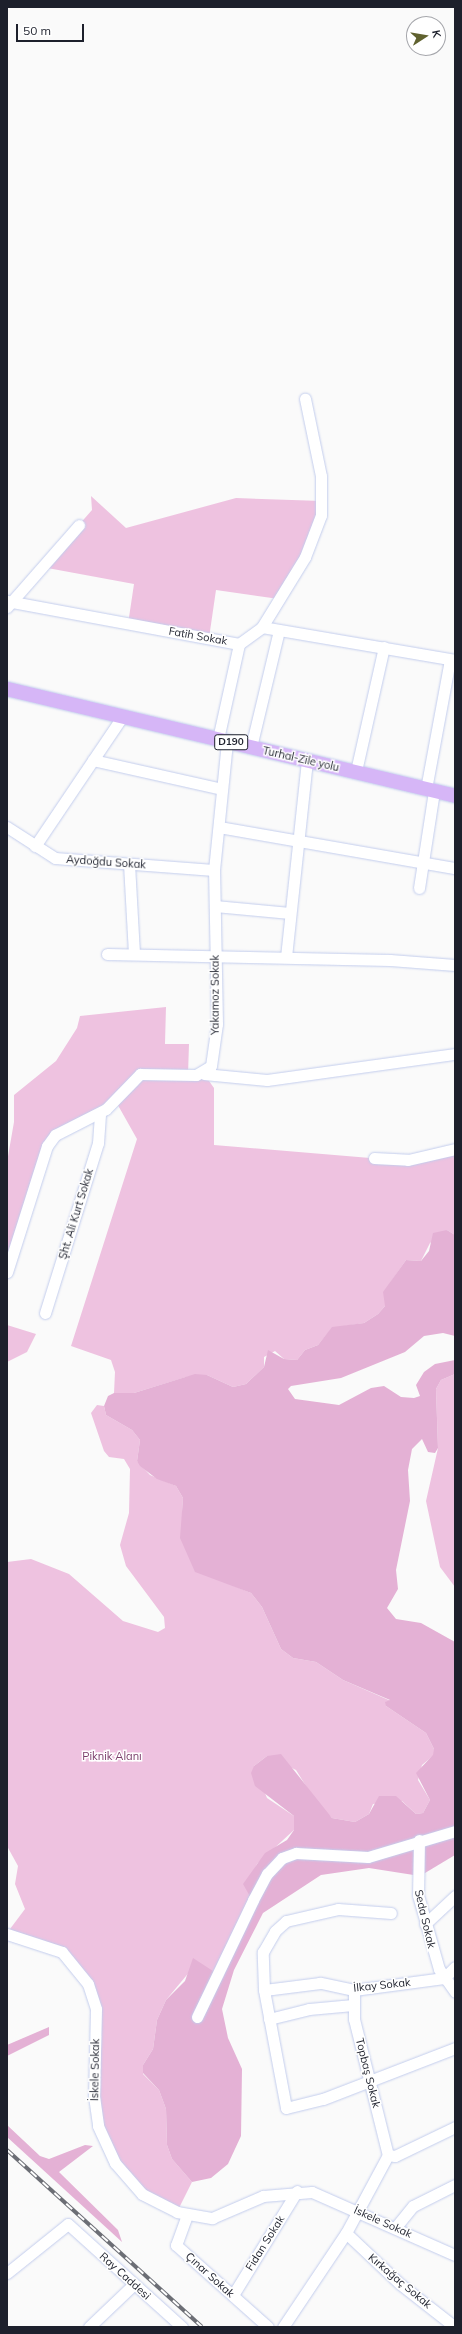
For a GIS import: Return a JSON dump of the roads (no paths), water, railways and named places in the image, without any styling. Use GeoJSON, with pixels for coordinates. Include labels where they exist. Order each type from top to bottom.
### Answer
{"type":"FeatureCollection","features":[{"type":"Feature","properties":{"kind":"main road","name":"Turhal-Zile yolu"},"geometry":{"type":"LineString","coordinates":[[7,689],[455,796]]}},
{"type":"Feature","properties":{"kind":"street"},"geometry":{"type":"LineString","coordinates":[[305,399],[321,476],[321,515],[305,557],[262,627],[453,660],[430,790],[419,888]]}},
{"type":"Feature","properties":{"kind":"street"},"geometry":{"type":"LineString","coordinates":[[8,604],[79,525]]}},
{"type":"Feature","properties":{"kind":"street","name":"Fatih Sokak"},"geometry":{"type":"LineString","coordinates":[[8,604],[238,644],[262,627]]}},
{"type":"Feature","properties":{"kind":"street"},"geometry":{"type":"LineString","coordinates":[[251,747],[279,630]]}},
{"type":"Feature","properties":{"kind":"street","name":"Yakamoz Sokak"},"geometry":{"type":"LineString","coordinates":[[204,1074],[211,1066],[217,1024],[214,870],[222,789],[223,740],[238,644]]}},
{"type":"Feature","properties":{"kind":"street"},"geometry":{"type":"LineString","coordinates":[[356,772],[384,647]]}},
{"type":"Feature","properties":{"kind":"street"},"geometry":{"type":"LineString","coordinates":[[35,846],[122,717]]}},
{"type":"Feature","properties":{"kind":"street"},"geometry":{"type":"LineString","coordinates":[[93,760],[222,789]]}},
{"type":"Feature","properties":{"kind":"street"},"geometry":{"type":"LineString","coordinates":[[286,957],[307,760]]}},
{"type":"Feature","properties":{"kind":"street","name":"Aydoğdu Sokak"},"geometry":{"type":"LineString","coordinates":[[7,826],[55,858],[214,870]]}},
{"type":"Feature","properties":{"kind":"street"},"geometry":{"type":"LineString","coordinates":[[219,827],[298,843],[455,868]]}},
{"type":"Feature","properties":{"kind":"street"},"geometry":{"type":"LineString","coordinates":[[129,864],[134,954]]}},
{"type":"Feature","properties":{"kind":"street"},"geometry":{"type":"LineString","coordinates":[[215,906],[290,914]]}},
{"type":"Feature","properties":{"kind":"street"},"geometry":{"type":"LineString","coordinates":[[107,954],[286,957],[455,965]]}},
{"type":"Feature","properties":{"kind":"street"},"geometry":{"type":"LineString","coordinates":[[7,1272],[51,1139],[100,1113],[140,1074],[204,1074],[267,1080],[455,1054]]}},
{"type":"Feature","properties":{"kind":"street","name":"Şht. Ali Kurt Sokak"},"geometry":{"type":"LineString","coordinates":[[45,1313],[98,1143],[100,1113]]}},
{"type":"Feature","properties":{"kind":"street"},"geometry":{"type":"LineString","coordinates":[[374,1158],[408,1160],[455,1149]]}},
{"type":"Feature","properties":{"kind":"street"},"geometry":{"type":"LineString","coordinates":[[198,2017],[252,1900],[267,1874],[282,1858],[296,1853],[368,1857],[419,1840],[455,1831]]}},
{"type":"Feature","properties":{"kind":"street","name":"Seda Sokak"},"geometry":{"type":"LineString","coordinates":[[419,1840],[416,1878],[426,1924],[444,1978],[455,1992]]}},
{"type":"Feature","properties":{"kind":"street"},"geometry":{"type":"LineString","coordinates":[[426,1924],[455,1896]]}},
{"type":"Feature","properties":{"kind":"street"},"geometry":{"type":"LineString","coordinates":[[391,1913],[338,1909],[286,1921],[275,1931],[264,1952],[264,1990],[286,2108],[370,2082],[455,2048]]}},
{"type":"Feature","properties":{"kind":"street","name":"İskele Sokak"},"geometry":{"type":"LineString","coordinates":[[7,1934],[62,1952],[83,1975],[96,2009],[94,2096],[103,2139],[124,2175],[142,2194],[158,2205],[199,2218],[224,2216],[263,2196],[297,2191],[331,2199],[455,2255]]}},
{"type":"Feature","properties":{"kind":"street"},"geometry":{"type":"LineString","coordinates":[[444,1978],[455,1967]]}},
{"type":"Feature","properties":{"kind":"street","name":"İlkay Sokak"},"geometry":{"type":"LineString","coordinates":[[264,1990],[320,1983],[354,1990],[444,1978]]}},
{"type":"Feature","properties":{"kind":"street","name":"Topbaş Sokak"},"geometry":{"type":"LineString","coordinates":[[354,1990],[353,2005],[388,2155]]}},
{"type":"Feature","properties":{"kind":"street"},"geometry":{"type":"LineString","coordinates":[[269,2019],[309,2009],[353,2005]]}},
{"type":"Feature","properties":{"kind":"street"},"geometry":{"type":"LineString","coordinates":[[288,2325],[359,2212],[388,2155],[395,2156],[455,2127]]}},
{"type":"Feature","properties":{"kind":"street"},"geometry":{"type":"LineString","coordinates":[[395,2228],[412,2206],[455,2185]]}},
{"type":"Feature","properties":{"kind":"street","name":"Fidan Sokak"},"geometry":{"type":"LineString","coordinates":[[233,2295],[297,2191]]}},
{"type":"Feature","properties":{"kind":"street","name":"Çınar Sokak"},"geometry":{"type":"LineString","coordinates":[[187,2215],[176,2245],[268,2327]]}},
{"type":"Feature","properties":{"kind":"street","name":"Ray Caddesi"},"geometry":{"type":"LineString","coordinates":[[7,2273],[68,2224],[182,2327]]}},
{"type":"Feature","properties":{"kind":"street","name":"Kırkağaç Sokak"},"geometry":{"type":"LineString","coordinates":[[346,2233],[400,2284],[455,2327]]}},
{"type":"Feature","properties":{"kind":"street"},"geometry":{"type":"LineString","coordinates":[[89,2327],[134,2284]]}},
{"type":"Feature","properties":{"kind":"railway"},"geometry":{"type":"LineString","coordinates":[[7,2150],[202,2327]]}},
{"type":"Feature","properties":{"kind":"park label","name":"Piknik Alanı"},"geometry":{"type":"Point","coordinates":[112,1756]}}]}
